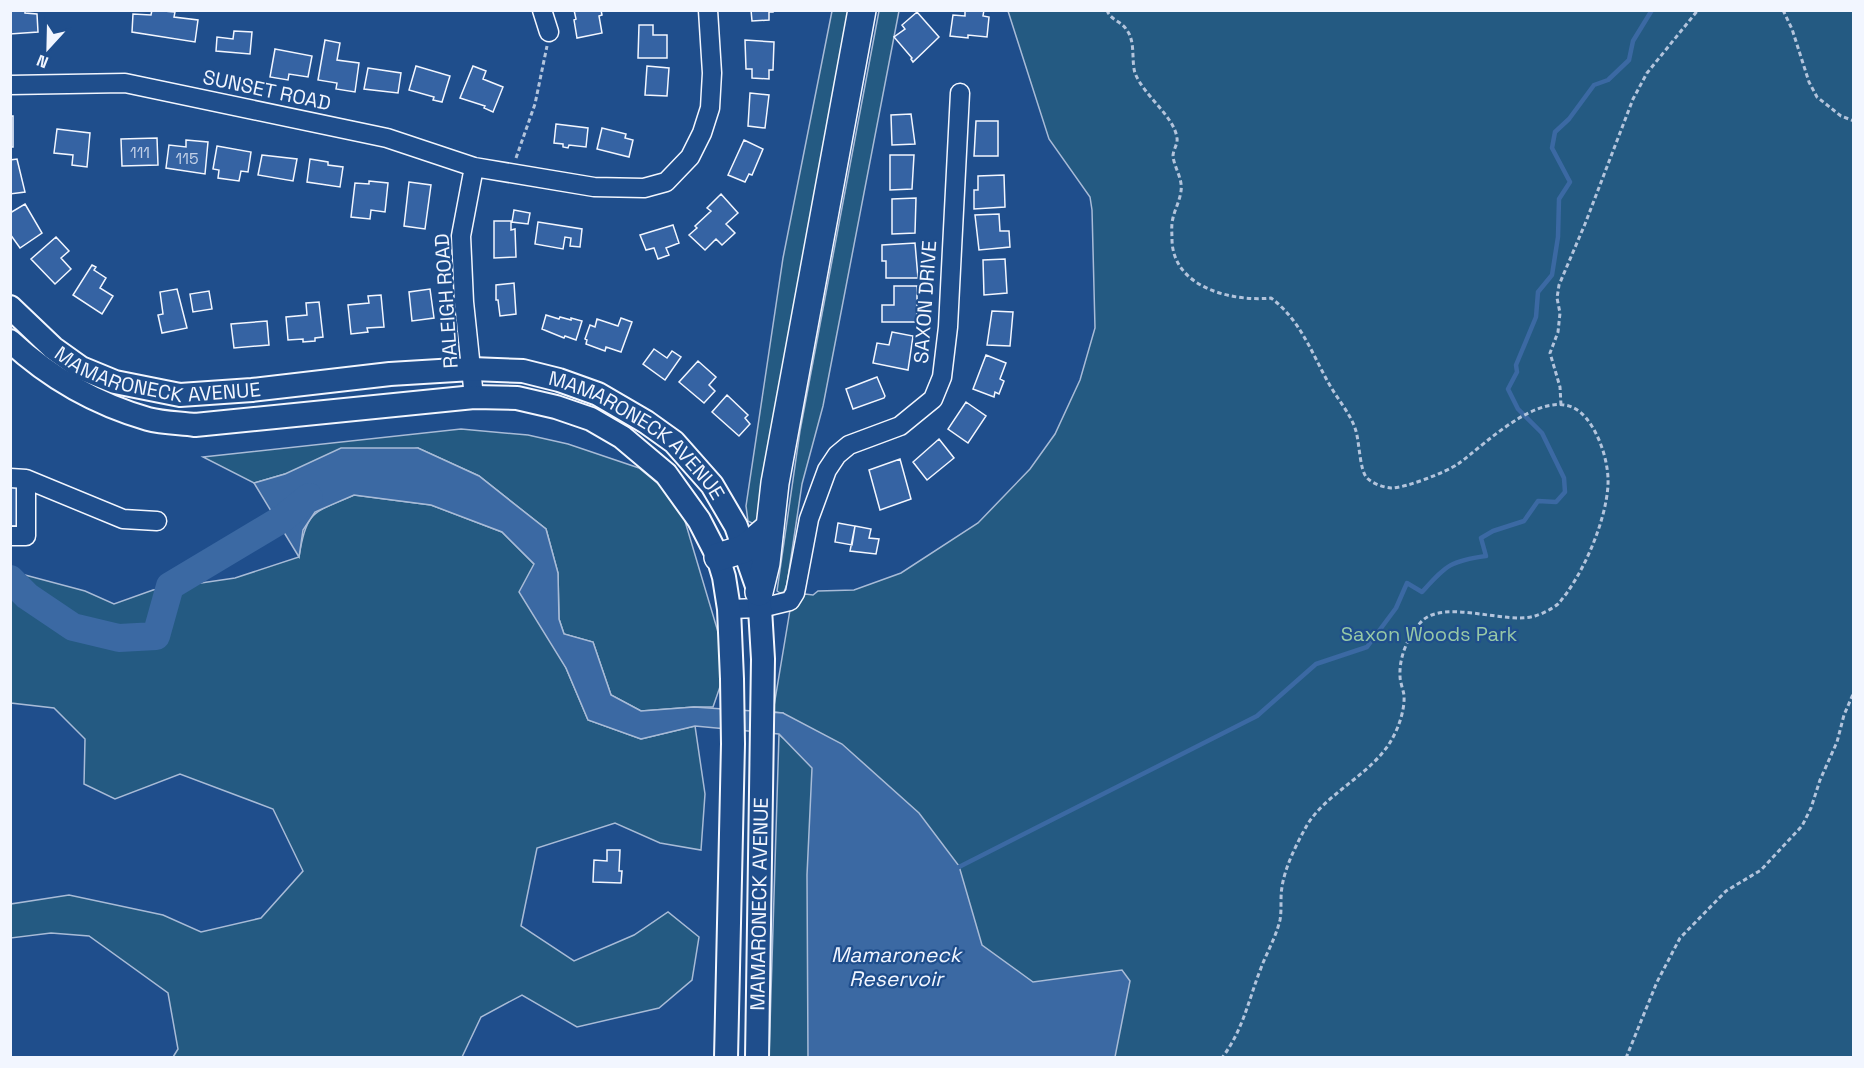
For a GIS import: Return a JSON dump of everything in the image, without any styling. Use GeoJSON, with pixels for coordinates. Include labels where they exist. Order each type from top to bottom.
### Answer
{"type":"FeatureCollection","features":[{"type":"Feature","properties":{"kind":"highway"},"geometry":{"type":"LineString","coordinates":[[760,600],[782,443],[862,10]]}},
{"type":"Feature","properties":{"kind":"highway"},"geometry":{"type":"LineString","coordinates":[[718,557],[744,549],[770,527]]}},
{"type":"Feature","properties":{"kind":"main road","name":"MAMARONECK AVENUE"},"geometry":{"type":"LineString","coordinates":[[10,307],[53,348],[81,368],[115,382],[180,395],[252,390],[390,374],[472,369],[523,371],[560,380],[598,394],[646,422],[674,442],[712,484],[736,526],[760,600],[763,707],[757,1058]]}},
{"type":"Feature","properties":{"kind":"main road","name":"MAMARONECK AVENUE"},"geometry":{"type":"LineString","coordinates":[[10,341],[30,360],[74,389],[107,404],[150,419],[195,425],[474,397],[517,398],[556,407],[591,419],[621,437],[666,474],[699,520],[718,557],[729,609],[733,744],[726,1058]]}},
{"type":"Feature","properties":{"kind":"street"},"geometry":{"type":"LineString","coordinates":[[542,10],[549,32]]}},
{"type":"Feature","properties":{"kind":"street"},"geometry":{"type":"LineString","coordinates":[[510,173],[594,187],[644,188],[666,182],[690,158],[702,133],[710,108],[712,72],[708,10]]}},
{"type":"Feature","properties":{"kind":"street","name":"SUNSET ROAD"},"geometry":{"type":"LineString","coordinates":[[10,85],[125,83],[387,138],[474,167],[510,173]]}},
{"type":"Feature","properties":{"kind":"street","name":"SAXON DRIVE"},"geometry":{"type":"LineString","coordinates":[[729,609],[760,600],[790,601],[795,593],[809,519],[826,470],[837,455],[849,445],[900,426],[933,399],[942,377],[948,327],[960,93]]}},
{"type":"Feature","properties":{"kind":"street","name":"RALEIGH ROAD"},"geometry":{"type":"LineString","coordinates":[[474,167],[461,236],[464,302],[474,397]]}},
{"type":"Feature","properties":{"kind":"street"},"geometry":{"type":"LineString","coordinates":[[10,536],[26,536],[18,478],[123,519],[157,521]]}},
{"type":"Feature","properties":{"kind":"path"},"geometry":{"type":"LineString","coordinates":[[1107,10],[1108,15],[1127,29],[1134,52],[1135,72],[1146,92],[1170,121],[1177,139],[1173,155],[1182,190],[1172,219],[1172,243],[1177,262],[1188,277],[1204,288],[1252,300],[1271,298],[1299,326],[1332,388],[1352,418],[1360,443],[1360,463],[1367,478],[1380,486],[1395,488],[1427,477],[1456,465],[1509,423],[1542,407],[1561,405],[1574,407],[1586,418],[1596,434],[1606,463],[1608,485],[1602,521],[1586,558],[1555,607],[1534,617],[1512,619],[1491,614],[1463,612],[1437,615],[1425,618],[1412,633],[1403,654],[1400,675],[1404,697],[1400,720],[1392,741],[1372,763],[1308,822],[1293,853],[1281,888],[1281,916],[1275,938],[1257,980],[1245,1019],[1233,1044],[1222,1058]]}},
{"type":"Feature","properties":{"kind":"path"},"geometry":{"type":"LineString","coordinates":[[1561,405],[1560,387],[1551,353],[1558,332],[1559,285],[1633,99],[1654,64],[1678,38],[1698,10]]}},
{"type":"Feature","properties":{"kind":"path"},"geometry":{"type":"LineString","coordinates":[[1783,10],[1817,98],[1841,116],[1854,121]]}},
{"type":"Feature","properties":{"kind":"path"},"geometry":{"type":"LineString","coordinates":[[510,173],[535,104],[549,32]]}},
{"type":"Feature","properties":{"kind":"path"},"geometry":{"type":"LineString","coordinates":[[1626,1058],[1657,982],[1680,938],[1726,891],[1761,870],[1802,826],[1837,742],[1844,715],[1854,692]]}},
{"type":"Feature","properties":{"kind":"green space"},"geometry":{"type":"Polygon","coordinates":[[[832,11],[849,11],[759,516],[754,524],[748,521],[746,506],[783,258],[832,11]]]}},
{"type":"Feature","properties":{"kind":"green space"},"geometry":{"type":"Polygon","coordinates":[[[879,11],[899,11],[823,406],[802,484],[787,584],[784,592],[780,593],[777,591],[800,431],[879,11]]]}},
{"type":"Feature","properties":{"kind":"green space","name":"Saxon Woods Park"},"geometry":{"type":"Polygon","coordinates":[[[1008,11],[1853,11],[1853,1057],[769,1058],[779,734],[782,737],[783,713],[773,712],[790,610],[805,594],[813,595],[818,591],[854,590],[901,573],[978,523],[1030,469],[1055,434],[1080,380],[1095,328],[1090,197],[1049,139],[1008,11]]]}},
{"type":"Feature","properties":{"kind":"green space"},"geometry":{"type":"Polygon","coordinates":[[[461,429],[528,435],[568,444],[639,468],[679,501],[721,642],[722,681],[713,707],[641,711],[611,695],[593,642],[564,634],[559,619],[558,573],[546,529],[479,476],[418,448],[285,474],[254,483],[203,457],[461,429]]]}},
{"type":"Feature","properties":{"kind":"green space"},"geometry":{"type":"Polygon","coordinates":[[[354,495],[431,505],[502,532],[534,564],[566,668],[588,720],[641,739],[695,726],[705,794],[701,850],[660,843],[615,823],[537,848],[521,926],[574,961],[634,935],[668,912],[699,937],[692,980],[659,1008],[577,1027],[522,995],[481,1017],[462,1057],[173,1057],[178,1049],[168,993],[89,936],[51,933],[11,938],[11,904],[69,895],[163,915],[201,932],[261,918],[303,871],[273,809],[180,774],[115,799],[84,784],[85,739],[54,708],[11,703],[10,571],[85,591],[114,604],[153,590],[235,578],[299,557],[305,530],[314,515],[354,495]]]}},
{"type":"Feature","properties":{"kind":"water","name":"Mamaroneck Reservoir"},"geometry":{"type":"Polygon","coordinates":[[[341,448],[418,448],[479,476],[546,529],[558,573],[559,619],[564,634],[593,642],[611,695],[641,711],[694,707],[783,713],[842,744],[919,813],[959,866],[982,945],[1033,982],[1122,970],[1130,981],[1115,1057],[808,1057],[807,875],[812,768],[779,734],[695,726],[641,739],[588,720],[566,668],[519,592],[534,564],[502,532],[431,505],[354,495],[315,512],[303,530],[299,557],[254,483],[285,474],[341,448]]]}},
{"type":"Feature","properties":{"kind":"building"},"geometry":{"type":"Polygon","coordinates":[[[10,10],[25,10],[25,13],[37,14],[38,32],[10,34],[10,10]]]}},
{"type":"Feature","properties":{"kind":"building"},"geometry":{"type":"Polygon","coordinates":[[[152,10],[175,12],[174,17],[198,20],[195,42],[132,32],[133,14],[151,15],[152,10]]]}},
{"type":"Feature","properties":{"kind":"building"},"geometry":{"type":"Polygon","coordinates":[[[574,10],[601,10],[602,15],[599,16],[602,33],[577,38],[574,10]]]}},
{"type":"Feature","properties":{"kind":"building"},"geometry":{"type":"Polygon","coordinates":[[[751,10],[773,10],[773,12],[769,12],[769,20],[752,21],[751,10]]]}},
{"type":"Feature","properties":{"kind":"building"},"geometry":{"type":"Polygon","coordinates":[[[965,10],[984,10],[983,16],[989,17],[987,37],[950,36],[953,15],[965,16],[965,10]]]}},
{"type":"Feature","properties":{"kind":"building"},"geometry":{"type":"Polygon","coordinates":[[[917,12],[939,37],[913,62],[894,37],[905,29],[902,25],[917,12]]]}},
{"type":"Feature","properties":{"kind":"building"},"geometry":{"type":"Polygon","coordinates":[[[639,25],[653,25],[653,35],[667,35],[667,58],[638,58],[639,25]]]}},
{"type":"Feature","properties":{"kind":"building"},"geometry":{"type":"Polygon","coordinates":[[[234,31],[252,32],[250,54],[216,51],[217,37],[233,39],[234,31]]]}},
{"type":"Feature","properties":{"kind":"building"},"geometry":{"type":"Polygon","coordinates":[[[325,40],[340,43],[337,60],[359,63],[355,92],[336,89],[337,83],[318,80],[325,40]]]}},
{"type":"Feature","properties":{"kind":"building"},"geometry":{"type":"Polygon","coordinates":[[[745,40],[774,42],[773,70],[769,70],[769,79],[752,78],[752,69],[746,69],[745,40]]]}},
{"type":"Feature","properties":{"kind":"building"},"geometry":{"type":"Polygon","coordinates":[[[275,49],[312,56],[308,77],[289,74],[288,80],[270,77],[275,49]]]}},
{"type":"Feature","properties":{"kind":"building"},"geometry":{"type":"Polygon","coordinates":[[[416,66],[450,76],[442,102],[433,100],[434,97],[409,90],[416,66]]]}},
{"type":"Feature","properties":{"kind":"building"},"geometry":{"type":"Polygon","coordinates":[[[473,66],[486,71],[483,79],[503,87],[493,112],[484,108],[485,106],[460,98],[473,66]]]}},
{"type":"Feature","properties":{"kind":"building"},"geometry":{"type":"Polygon","coordinates":[[[647,66],[669,68],[667,96],[645,95],[647,66]]]}},
{"type":"Feature","properties":{"kind":"building"},"geometry":{"type":"Polygon","coordinates":[[[368,68],[401,73],[398,93],[364,89],[368,68]]]}},
{"type":"Feature","properties":{"kind":"building"},"geometry":{"type":"Polygon","coordinates":[[[750,93],[769,95],[765,128],[748,126],[750,93]]]}},
{"type":"Feature","properties":{"kind":"building"},"geometry":{"type":"Polygon","coordinates":[[[911,114],[915,144],[892,145],[891,115],[911,114]]]}},
{"type":"Feature","properties":{"kind":"building"},"geometry":{"type":"Polygon","coordinates":[[[10,116],[13,116],[13,147],[10,147],[10,116]]]}},
{"type":"Feature","properties":{"kind":"building"},"geometry":{"type":"Polygon","coordinates":[[[976,121],[998,121],[998,156],[974,156],[976,121]]]}},
{"type":"Feature","properties":{"kind":"building"},"geometry":{"type":"Polygon","coordinates":[[[556,124],[588,128],[586,147],[569,145],[568,148],[563,147],[563,144],[554,143],[556,124]]]}},
{"type":"Feature","properties":{"kind":"building"},"geometry":{"type":"Polygon","coordinates":[[[602,128],[626,134],[625,138],[633,140],[629,157],[597,149],[602,128]]]}},
{"type":"Feature","properties":{"kind":"building"},"geometry":{"type":"Polygon","coordinates":[[[57,129],[90,133],[87,167],[72,165],[73,155],[54,153],[57,129]]]}},
{"type":"Feature","properties":{"kind":"building"},"geometry":{"type":"Polygon","coordinates":[[[157,138],[158,165],[122,166],[121,139],[157,138]]]}},
{"type":"Feature","properties":{"kind":"building"},"geometry":{"type":"Polygon","coordinates":[[[186,140],[208,142],[205,174],[166,168],[169,145],[186,147],[186,140]]]}},
{"type":"Feature","properties":{"kind":"building"},"geometry":{"type":"Polygon","coordinates":[[[744,140],[763,149],[752,175],[749,174],[745,182],[728,175],[744,140]]]}},
{"type":"Feature","properties":{"kind":"building"},"geometry":{"type":"Polygon","coordinates":[[[217,146],[251,152],[248,172],[241,171],[239,181],[218,178],[219,170],[213,169],[217,146]]]}},
{"type":"Feature","properties":{"kind":"building"},"geometry":{"type":"Polygon","coordinates":[[[262,155],[297,159],[293,181],[258,175],[262,155]]]}},
{"type":"Feature","properties":{"kind":"building"},"geometry":{"type":"Polygon","coordinates":[[[890,155],[914,155],[912,189],[890,190],[890,155]]]}},
{"type":"Feature","properties":{"kind":"building"},"geometry":{"type":"Polygon","coordinates":[[[17,159],[25,192],[10,194],[10,160],[17,159]]]}},
{"type":"Feature","properties":{"kind":"building"},"geometry":{"type":"Polygon","coordinates":[[[310,159],[343,167],[340,187],[307,182],[310,159]]]}},
{"type":"Feature","properties":{"kind":"building"},"geometry":{"type":"Polygon","coordinates":[[[1004,175],[1005,207],[974,209],[974,190],[978,190],[978,176],[1004,175]]]}},
{"type":"Feature","properties":{"kind":"building"},"geometry":{"type":"Polygon","coordinates":[[[369,181],[388,183],[385,212],[371,210],[370,219],[351,217],[355,183],[369,184],[369,181]]]}},
{"type":"Feature","properties":{"kind":"building"},"geometry":{"type":"Polygon","coordinates":[[[409,182],[431,185],[425,229],[404,226],[409,182]]]}},
{"type":"Feature","properties":{"kind":"building"},"geometry":{"type":"Polygon","coordinates":[[[721,194],[738,213],[726,224],[735,233],[722,245],[716,239],[705,250],[689,235],[711,211],[707,208],[721,194]]]}},
{"type":"Feature","properties":{"kind":"building"},"geometry":{"type":"Polygon","coordinates":[[[916,198],[915,233],[892,234],[892,199],[916,198]]]}},
{"type":"Feature","properties":{"kind":"building"},"geometry":{"type":"Polygon","coordinates":[[[25,204],[42,233],[20,248],[10,234],[10,213],[25,204]]]}},
{"type":"Feature","properties":{"kind":"building"},"geometry":{"type":"Polygon","coordinates":[[[514,210],[530,213],[528,224],[512,222],[514,210]]]}},
{"type":"Feature","properties":{"kind":"building"},"geometry":{"type":"Polygon","coordinates":[[[999,214],[1000,231],[1009,231],[1010,247],[979,250],[975,215],[999,214]]]}},
{"type":"Feature","properties":{"kind":"building"},"geometry":{"type":"Polygon","coordinates":[[[494,221],[511,221],[511,230],[515,229],[516,257],[494,258],[494,221]]]}},
{"type":"Feature","properties":{"kind":"building"},"geometry":{"type":"Polygon","coordinates":[[[538,222],[582,229],[580,247],[570,246],[571,238],[565,237],[563,249],[535,244],[538,222]]]}},
{"type":"Feature","properties":{"kind":"building"},"geometry":{"type":"Polygon","coordinates":[[[673,225],[679,243],[666,248],[669,255],[658,259],[654,248],[646,250],[640,235],[673,225]]]}},
{"type":"Feature","properties":{"kind":"building"},"geometry":{"type":"Polygon","coordinates":[[[56,237],[69,251],[61,258],[71,269],[55,284],[31,259],[56,237]]]}},
{"type":"Feature","properties":{"kind":"building"},"geometry":{"type":"Polygon","coordinates":[[[915,243],[918,278],[886,278],[886,261],[882,261],[882,245],[915,243]]]}},
{"type":"Feature","properties":{"kind":"building"},"geometry":{"type":"Polygon","coordinates":[[[1005,259],[1007,293],[984,295],[983,260],[1005,259]]]}},
{"type":"Feature","properties":{"kind":"building"},"geometry":{"type":"Polygon","coordinates":[[[92,265],[96,267],[94,270],[106,278],[100,288],[113,296],[102,314],[73,295],[92,265]]]}},
{"type":"Feature","properties":{"kind":"building"},"geometry":{"type":"Polygon","coordinates":[[[514,283],[516,314],[500,316],[498,300],[496,300],[496,285],[514,283]]]}},
{"type":"Feature","properties":{"kind":"building"},"geometry":{"type":"Polygon","coordinates":[[[894,286],[917,286],[917,322],[882,322],[882,305],[894,305],[894,286]]]}},
{"type":"Feature","properties":{"kind":"building"},"geometry":{"type":"Polygon","coordinates":[[[177,289],[187,328],[162,333],[158,315],[163,314],[160,292],[177,289]]]}},
{"type":"Feature","properties":{"kind":"building"},"geometry":{"type":"Polygon","coordinates":[[[430,289],[434,318],[412,321],[409,292],[430,289]]]}},
{"type":"Feature","properties":{"kind":"building"},"geometry":{"type":"Polygon","coordinates":[[[209,291],[212,309],[193,312],[190,294],[209,291]]]}},
{"type":"Feature","properties":{"kind":"building"},"geometry":{"type":"Polygon","coordinates":[[[381,295],[384,327],[367,328],[368,332],[351,334],[348,305],[369,303],[368,296],[381,295]]]}},
{"type":"Feature","properties":{"kind":"building"},"geometry":{"type":"Polygon","coordinates":[[[319,302],[323,337],[315,338],[315,341],[288,340],[286,317],[307,315],[306,303],[319,302]]]}},
{"type":"Feature","properties":{"kind":"building"},"geometry":{"type":"Polygon","coordinates":[[[992,311],[1013,312],[1010,346],[987,345],[992,311]]]}},
{"type":"Feature","properties":{"kind":"building"},"geometry":{"type":"Polygon","coordinates":[[[546,315],[559,319],[560,317],[582,321],[576,340],[542,329],[546,315]]]}},
{"type":"Feature","properties":{"kind":"building"},"geometry":{"type":"Polygon","coordinates":[[[621,318],[632,322],[621,352],[606,347],[605,351],[586,344],[585,339],[590,325],[595,327],[597,319],[618,326],[621,318]]]}},
{"type":"Feature","properties":{"kind":"building"},"geometry":{"type":"Polygon","coordinates":[[[267,321],[269,345],[234,348],[231,324],[267,321]]]}},
{"type":"Feature","properties":{"kind":"building"},"geometry":{"type":"Polygon","coordinates":[[[892,332],[913,336],[908,370],[873,363],[877,343],[889,345],[892,332]]]}},
{"type":"Feature","properties":{"kind":"building"},"geometry":{"type":"Polygon","coordinates":[[[654,349],[667,358],[672,351],[681,357],[665,380],[643,364],[654,349]]]}},
{"type":"Feature","properties":{"kind":"building"},"geometry":{"type":"Polygon","coordinates":[[[986,355],[1006,363],[1000,379],[1004,381],[999,394],[995,392],[994,397],[973,389],[986,355]]]}},
{"type":"Feature","properties":{"kind":"building"},"geometry":{"type":"Polygon","coordinates":[[[698,361],[716,377],[709,385],[715,391],[704,403],[679,382],[698,361]]]}},
{"type":"Feature","properties":{"kind":"building"},"geometry":{"type":"Polygon","coordinates":[[[877,377],[884,398],[853,409],[846,389],[877,377]]]}},
{"type":"Feature","properties":{"kind":"building"},"geometry":{"type":"Polygon","coordinates":[[[727,395],[748,415],[745,418],[750,424],[739,436],[712,412],[727,395]]]}},
{"type":"Feature","properties":{"kind":"building"},"geometry":{"type":"Polygon","coordinates":[[[966,402],[986,416],[968,443],[948,429],[966,402]]]}},
{"type":"Feature","properties":{"kind":"building"},"geometry":{"type":"Polygon","coordinates":[[[939,439],[954,458],[927,480],[913,462],[939,439]]]}},
{"type":"Feature","properties":{"kind":"building"},"geometry":{"type":"Polygon","coordinates":[[[900,459],[911,499],[880,510],[869,470],[900,459]]]}},
{"type":"Feature","properties":{"kind":"building"},"geometry":{"type":"Polygon","coordinates":[[[10,485],[20,486],[19,526],[10,526],[10,485]]]}},
{"type":"Feature","properties":{"kind":"building"},"geometry":{"type":"Polygon","coordinates":[[[838,523],[855,526],[852,545],[835,542],[838,523]]]}},
{"type":"Feature","properties":{"kind":"building"},"geometry":{"type":"Polygon","coordinates":[[[855,526],[871,529],[869,538],[879,539],[876,554],[850,551],[855,526]]]}},
{"type":"Feature","properties":{"kind":"building"},"geometry":{"type":"Polygon","coordinates":[[[607,850],[620,850],[621,883],[593,882],[594,860],[607,861],[607,850]]]}},
{"type":"Feature","properties":{"kind":"waterway"},"geometry":{"type":"LineString","coordinates":[[955,869],[1257,716],[1316,664],[1367,647],[1396,608],[1407,583],[1422,592],[1449,566],[1464,560],[1486,556],[1481,538],[1493,531],[1524,521],[1538,501],[1556,502],[1565,492],[1564,478],[1542,433],[1518,409],[1508,389],[1517,372],[1516,365],[1536,317],[1538,292],[1552,275],[1558,237],[1559,199],[1570,182],[1552,148],[1555,132],[1569,119],[1594,85],[1608,80],[1629,60],[1633,41],[1652,10]]}},
{"type":"Feature","properties":{"kind":"waterway"},"geometry":{"type":"LineString","coordinates":[[10,579],[27,596],[73,627],[119,638],[156,636],[170,586],[282,519],[309,497]]}}]}
